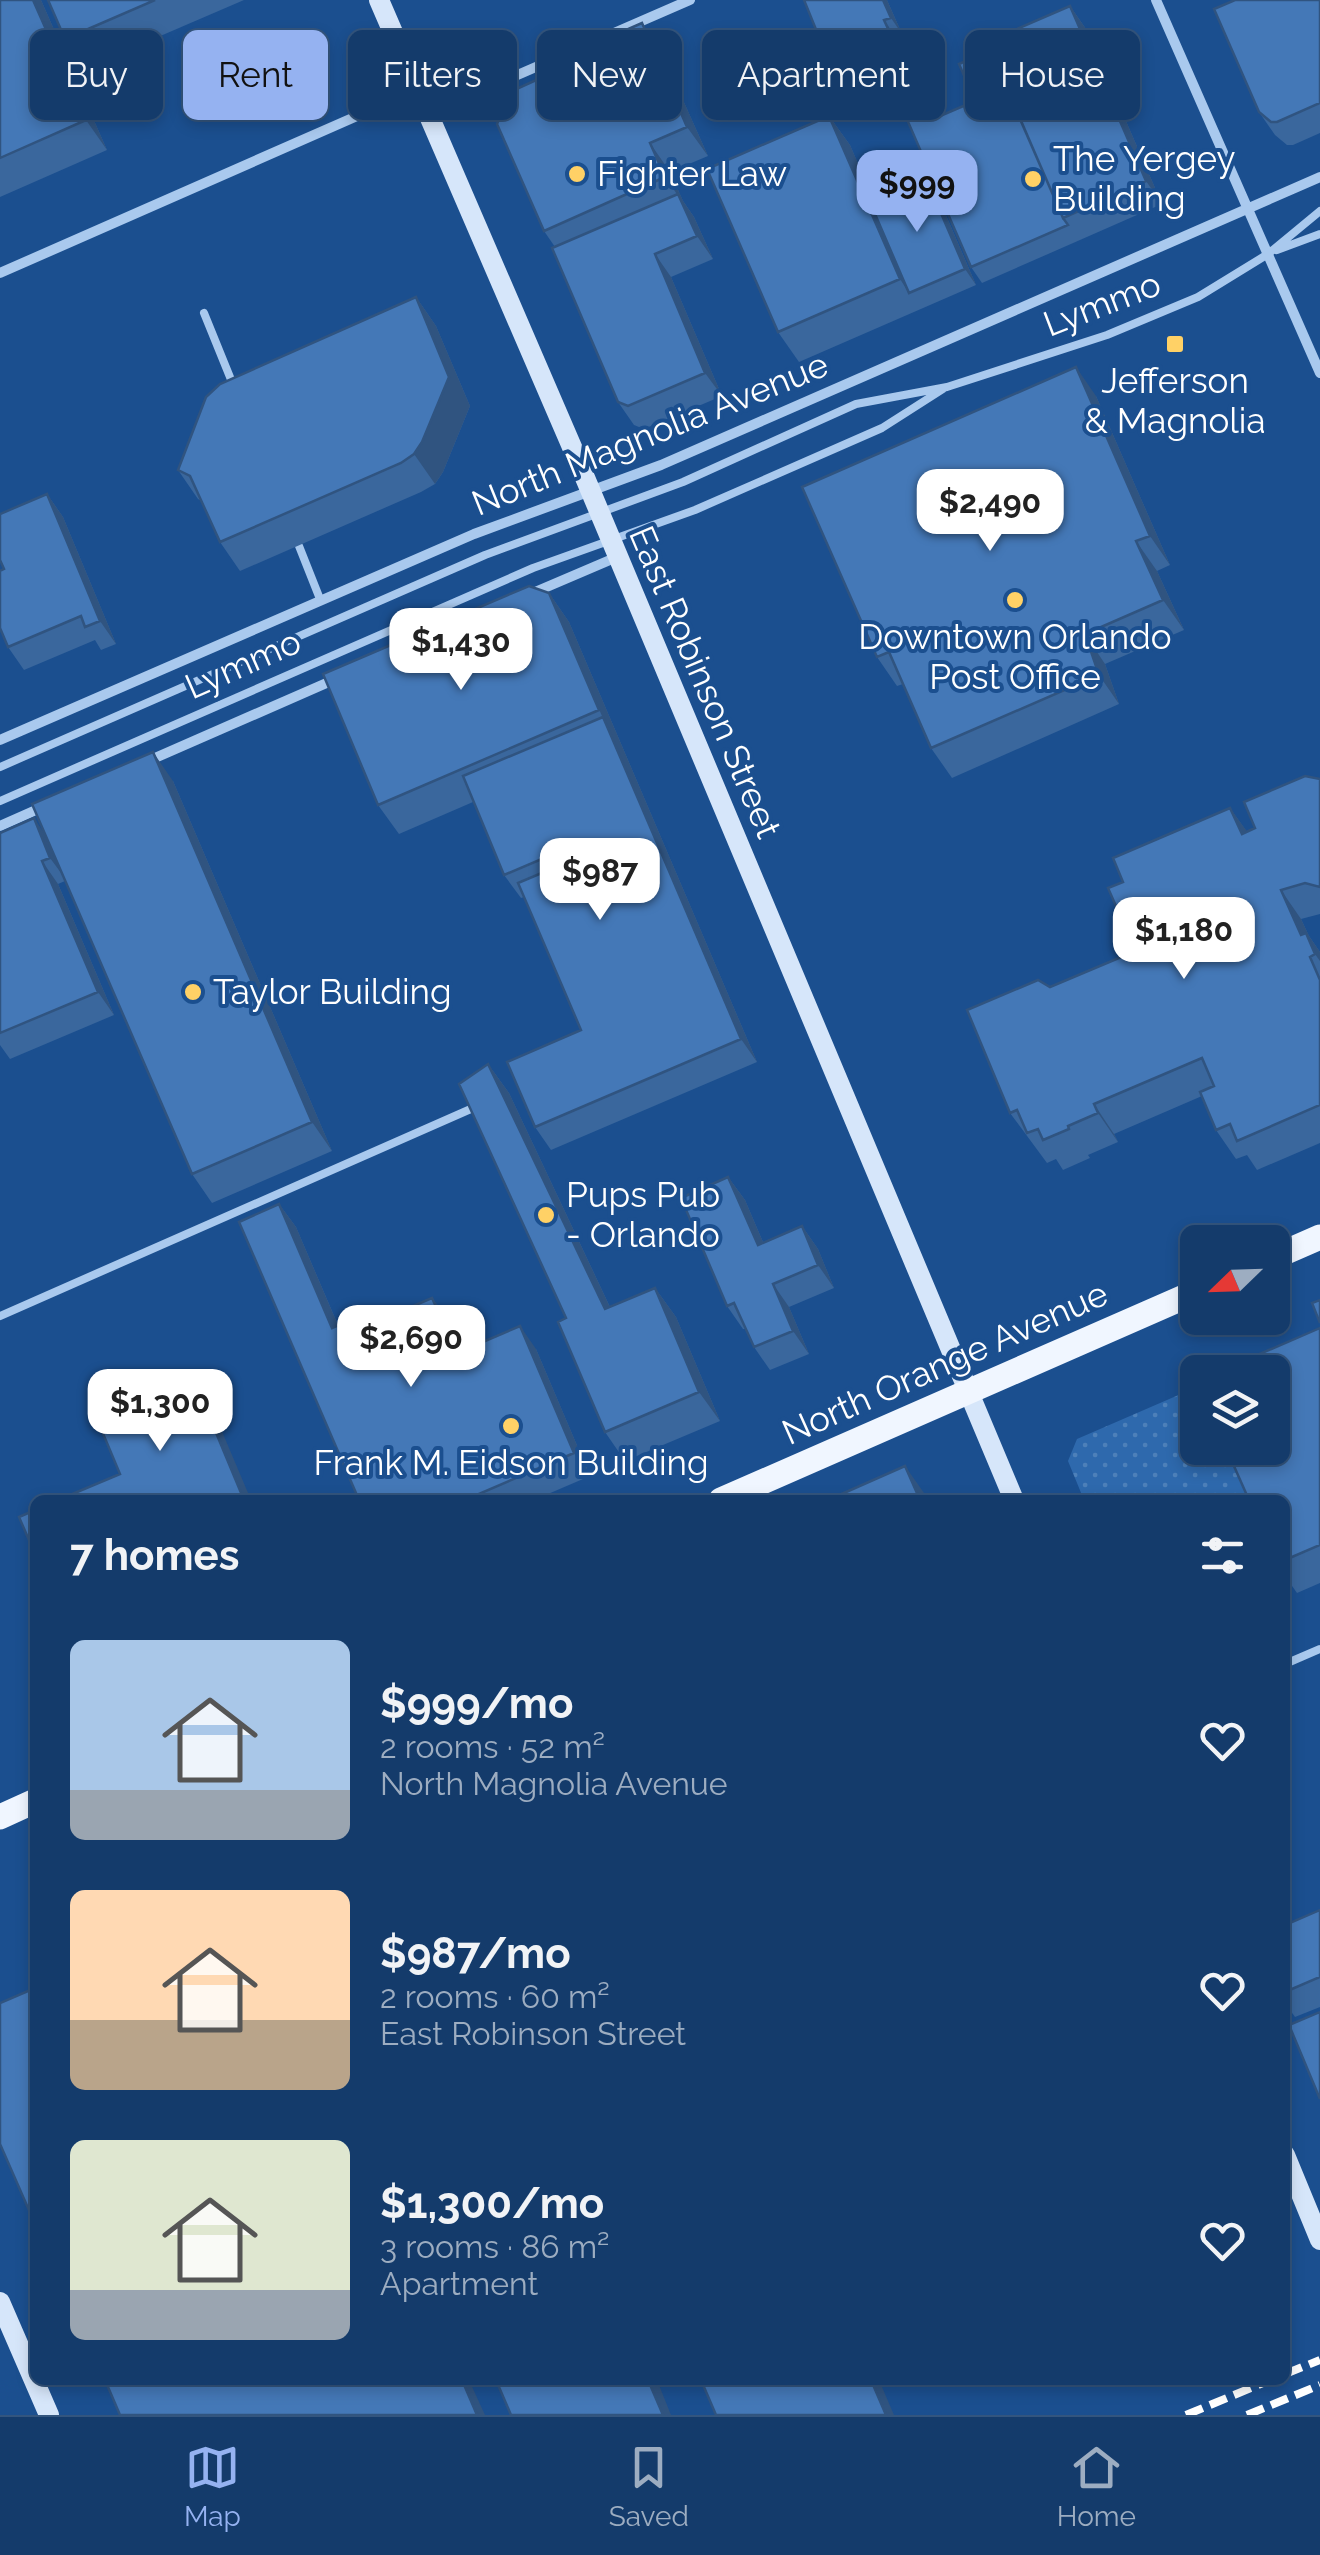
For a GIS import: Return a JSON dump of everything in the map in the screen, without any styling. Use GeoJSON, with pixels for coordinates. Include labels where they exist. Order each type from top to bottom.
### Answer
{"type":"FeatureCollection","features":[{"type":"Feature","properties":{"kind":"main road","name":"East Robinson Street"},"geometry":{"type":"LineString","coordinates":[[379,0],[392,30]]}},
{"type":"Feature","properties":{"kind":"main road","name":"East Robinson Street"},"geometry":{"type":"LineString","coordinates":[[431,120],[1012,1495]]}},
{"type":"Feature","properties":{"kind":"main road"},"geometry":{"type":"LineString","coordinates":[[1290,1250],[1320,1237]]}},
{"type":"Feature","properties":{"kind":"main road","name":"North Orange Avenue"},"geometry":{"type":"LineString","coordinates":[[732,1495],[1180,1299]]}},
{"type":"Feature","properties":{"kind":"main road"},"geometry":{"type":"LineString","coordinates":[[0,1816],[30,1803]]}},
{"type":"Feature","properties":{"kind":"main road"},"geometry":{"type":"LineString","coordinates":[[1290,2167],[1320,2240]]}},
{"type":"Feature","properties":{"kind":"main road"},"geometry":{"type":"LineString","coordinates":[[0,2302],[30,2373]]}},
{"type":"Feature","properties":{"kind":"main road"},"geometry":{"type":"LineString","coordinates":[[35,2385],[47,2414]]}},
{"type":"Feature","properties":{"kind":"street"},"geometry":{"type":"LineString","coordinates":[[517,75],[690,0]]}},
{"type":"Feature","properties":{"kind":"street"},"geometry":{"type":"LineString","coordinates":[[1156,0],[1320,374]]}},
{"type":"Feature","properties":{"kind":"street"},"geometry":{"type":"LineString","coordinates":[[0,274],[350,120]]}},
{"type":"Feature","properties":{"kind":"street","name":"North Magnolia Avenue"},"geometry":{"type":"LineString","coordinates":[[0,740],[474,534],[661,465],[1320,177]]}},
{"type":"Feature","properties":{"kind":"street"},"geometry":{"type":"LineString","coordinates":[[511,603],[613,548]]}},
{"type":"Feature","properties":{"kind":"street"},"geometry":{"type":"LineString","coordinates":[[142,764],[347,674]]}},
{"type":"Feature","properties":{"kind":"street"},"geometry":{"type":"LineString","coordinates":[[0,826],[53,802]]}},
{"type":"Feature","properties":{"kind":"lane","name":"Lymmo"},"geometry":{"type":"LineString","coordinates":[[0,767],[485,555],[683,482],[856,404],[947,387],[1107,335],[1198,297],[1268,254],[1320,211]]}},
{"type":"Feature","properties":{"kind":"lane","name":"Lymmo"},"geometry":{"type":"LineString","coordinates":[[1268,254],[1320,234]]}},
{"type":"Feature","properties":{"kind":"lane"},"geometry":{"type":"LineString","coordinates":[[204,312],[238,395]]}},
{"type":"Feature","properties":{"kind":"lane","name":"Lymmo"},"geometry":{"type":"LineString","coordinates":[[0,801],[533,568],[613,548],[882,428],[947,387]]}},
{"type":"Feature","properties":{"kind":"lane"},"geometry":{"type":"LineString","coordinates":[[299,546],[320,599]]}},
{"type":"Feature","properties":{"kind":"lane"},"geometry":{"type":"LineString","coordinates":[[0,1316],[473,1108]]}},
{"type":"Feature","properties":{"kind":"lane"},"geometry":{"type":"LineString","coordinates":[[1290,1662],[1320,1649]]}},
{"type":"Feature","properties":{"kind":"shaded area"},"geometry":{"type":"Polygon","coordinates":[[[1180,1394],[1180,1465],[1242,1465],[1255,1495],[1082,1495],[1068,1461],[1077,1439],[1180,1394]]]}},
{"type":"Feature","properties":{"kind":"building"},"geometry":{"type":"Polygon","coordinates":[[[0,0],[33,0],[46,30],[30,30],[30,120],[86,120],[0,158],[0,0]]]}},
{"type":"Feature","properties":{"kind":"building"},"geometry":{"type":"Polygon","coordinates":[[[48,0],[155,0],[86,30],[61,30],[48,0]]]}},
{"type":"Feature","properties":{"kind":"building"},"geometry":{"type":"Polygon","coordinates":[[[804,0],[883,0],[891,18],[884,20],[889,30],[816,30],[804,0]]]}},
{"type":"Feature","properties":{"kind":"building"},"geometry":{"type":"Polygon","coordinates":[[[1235,0],[1320,0],[1320,103],[1277,122],[1259,112],[1214,9],[1235,0]]]}},
{"type":"Feature","properties":{"kind":"building"},"geometry":{"type":"Polygon","coordinates":[[[1070,6],[1080,30],[1015,30],[1070,6]]]}},
{"type":"Feature","properties":{"kind":"building"},"geometry":{"type":"Polygon","coordinates":[[[642,23],[645,30],[626,30],[642,23]]]}},
{"type":"Feature","properties":{"kind":"building"},"geometry":{"type":"Polygon","coordinates":[[[537,80],[537,120],[682,120],[682,115],[687,127],[650,143],[665,177],[544,231],[497,124],[499,120],[517,120],[517,89],[537,80]]]}},
{"type":"Feature","properties":{"kind":"building"},"geometry":{"type":"Polygon","coordinates":[[[965,105],[965,120],[1020,120],[1068,225],[971,267],[907,120],[945,120],[945,114],[965,105]]]}},
{"type":"Feature","properties":{"kind":"building"},"geometry":{"type":"Polygon","coordinates":[[[820,120],[831,120],[900,279],[778,332],[707,169],[820,120]]]}},
{"type":"Feature","properties":{"kind":"building"},"geometry":{"type":"Polygon","coordinates":[[[1021,120],[1120,120],[1146,181],[1063,218],[1021,120]]]}},
{"type":"Feature","properties":{"kind":"building"},"geometry":{"type":"Polygon","coordinates":[[[925,176],[965,269],[909,293],[869,200],[925,176]]]}},
{"type":"Feature","properties":{"kind":"building"},"geometry":{"type":"Polygon","coordinates":[[[678,194],[697,236],[655,254],[705,373],[628,406],[618,402],[552,248],[678,194]]]}},
{"type":"Feature","properties":{"kind":"building"},"geometry":{"type":"Polygon","coordinates":[[[416,297],[449,377],[414,454],[220,542],[190,476],[178,470],[206,397],[220,384],[416,297]]]}},
{"type":"Feature","properties":{"kind":"building","name":"Downtown Orlando Post Office"},"geometry":{"type":"Polygon","coordinates":[[[1076,367],[1150,536],[1136,541],[1163,600],[1085,634],[1099,675],[931,748],[889,652],[877,657],[802,487],[1076,367]]]}},
{"type":"Feature","properties":{"kind":"building"},"geometry":{"type":"Polygon","coordinates":[[[47,494],[100,621],[85,627],[81,616],[8,647],[0,628],[0,571],[4,569],[0,560],[0,514],[47,494]]]}},
{"type":"Feature","properties":{"kind":"building"},"geometry":{"type":"Polygon","coordinates":[[[529,586],[549,593],[599,710],[378,805],[323,674],[529,586]]]}},
{"type":"Feature","properties":{"kind":"building"},"geometry":{"type":"Polygon","coordinates":[[[603,717],[741,1039],[535,1127],[507,1062],[581,1030],[518,883],[582,856],[577,844],[504,875],[463,776],[603,717]]]}},
{"type":"Feature","properties":{"kind":"building","name":"Taylor Building"},"geometry":{"type":"Polygon","coordinates":[[[153,752],[312,1122],[192,1174],[32,804],[153,752]]]}},
{"type":"Feature","properties":{"kind":"building"},"geometry":{"type":"Polygon","coordinates":[[[1305,776],[1320,779],[1320,887],[1305,883],[1281,890],[1301,935],[1306,933],[1315,954],[1310,957],[1320,980],[1320,1105],[1237,1141],[1230,1124],[1216,1130],[1200,1092],[1214,1086],[1202,1058],[1094,1104],[1098,1113],[1068,1126],[1069,1129],[1043,1140],[1038,1129],[1027,1133],[1017,1110],[1010,1113],[967,1010],[1038,980],[1050,987],[1145,947],[1141,937],[1146,935],[1138,916],[1123,922],[1108,888],[1123,882],[1113,858],[1230,808],[1242,834],[1255,828],[1244,802],[1305,776]]]}},
{"type":"Feature","properties":{"kind":"building"},"geometry":{"type":"Polygon","coordinates":[[[34,818],[50,858],[42,861],[98,992],[0,1033],[0,833],[34,818]]]}},
{"type":"Feature","properties":{"kind":"building","name":"Pups Pub - Orlando"},"geometry":{"type":"Polygon","coordinates":[[[488,1064],[605,1309],[655,1288],[699,1392],[605,1432],[558,1322],[566,1318],[459,1084],[488,1064]]]}},
{"type":"Feature","properties":{"kind":"building"},"geometry":{"type":"Polygon","coordinates":[[[728,1177],[758,1245],[802,1226],[818,1265],[773,1284],[793,1331],[754,1347],[734,1303],[727,1306],[681,1198],[728,1177]]]}},
{"type":"Feature","properties":{"kind":"building"},"geometry":{"type":"Polygon","coordinates":[[[279,1204],[332,1328],[339,1325],[343,1336],[432,1298],[457,1353],[520,1326],[574,1453],[477,1495],[357,1495],[239,1222],[279,1204]]]}},
{"type":"Feature","properties":{"kind":"building"},"geometry":{"type":"Polygon","coordinates":[[[1320,1300],[1320,1323],[1312,1303],[1320,1300]]]}},
{"type":"Feature","properties":{"kind":"building"},"geometry":{"type":"Polygon","coordinates":[[[1320,1328],[1320,1545],[1290,1558],[1290,1495],[1247,1495],[1234,1465],[1290,1465],[1290,1355],[1257,1355],[1320,1328]]]}},
{"type":"Feature","properties":{"kind":"building"},"geometry":{"type":"Polygon","coordinates":[[[128,1384],[145,1423],[202,1399],[242,1495],[70,1495],[120,1474],[89,1400],[128,1384]]]}},
{"type":"Feature","properties":{"kind":"building"},"geometry":{"type":"Polygon","coordinates":[[[905,1466],[918,1495],[839,1495],[905,1466]]]}},
{"type":"Feature","properties":{"kind":"building"},"geometry":{"type":"Polygon","coordinates":[[[30,1512],[30,1542],[19,1517],[30,1512]]]}},
{"type":"Feature","properties":{"kind":"building"},"geometry":{"type":"Polygon","coordinates":[[[1320,1910],[1320,1977],[1290,1990],[1290,1923],[1320,1910]]]}},
{"type":"Feature","properties":{"kind":"building"},"geometry":{"type":"Polygon","coordinates":[[[30,1990],[30,2213],[0,2144],[0,2003],[30,1990]]]}},
{"type":"Feature","properties":{"kind":"building"},"geometry":{"type":"Polygon","coordinates":[[[1320,2012],[1320,2099],[1290,2027],[1320,2012]]]}},
{"type":"Feature","properties":{"kind":"building"},"geometry":{"type":"Polygon","coordinates":[[[107,2385],[464,2385],[477,2415],[120,2415],[107,2385]]]}},
{"type":"Feature","properties":{"kind":"building"},"geometry":{"type":"Polygon","coordinates":[[[498,2385],[650,2385],[663,2415],[511,2415],[498,2385]]]}},
{"type":"Feature","properties":{"kind":"building"},"geometry":{"type":"Polygon","coordinates":[[[703,2385],[873,2385],[886,2415],[716,2415],[703,2385]]]}},
{"type":"Feature","properties":{"kind":"railway"},"geometry":{"type":"LineString","coordinates":[[1290,2372],[1320,2360]]}},
{"type":"Feature","properties":{"kind":"railway"},"geometry":{"type":"LineString","coordinates":[[1186,2415],[1258,2385]]}},
{"type":"Feature","properties":{"kind":"railway"},"geometry":{"type":"LineString","coordinates":[[1247,2415],[1320,2385]]}},
{"type":"Feature","properties":{"kind":"place","name":"Fighter Law"},"geometry":{"type":"Point","coordinates":[577,174]}},
{"type":"Feature","properties":{"kind":"place","name":"The Yergey Building"},"geometry":{"type":"Point","coordinates":[1033,179]}},
{"type":"Feature","properties":{"kind":"place","name":"Jefferson & Magnolia"},"geometry":{"type":"Point","coordinates":[1175,344]}},
{"type":"Feature","properties":{"kind":"place","name":"Downtown Orlando Post Office"},"geometry":{"type":"Point","coordinates":[1015,600]}},
{"type":"Feature","properties":{"kind":"place","name":"Taylor Building"},"geometry":{"type":"Point","coordinates":[193,992]}},
{"type":"Feature","properties":{"kind":"place","name":"Pups Pub - Orlando"},"geometry":{"type":"Point","coordinates":[546,1215]}},
{"type":"Feature","properties":{"kind":"place","name":"Frank M. Eidson Building"},"geometry":{"type":"Point","coordinates":[511,1426]}}]}
